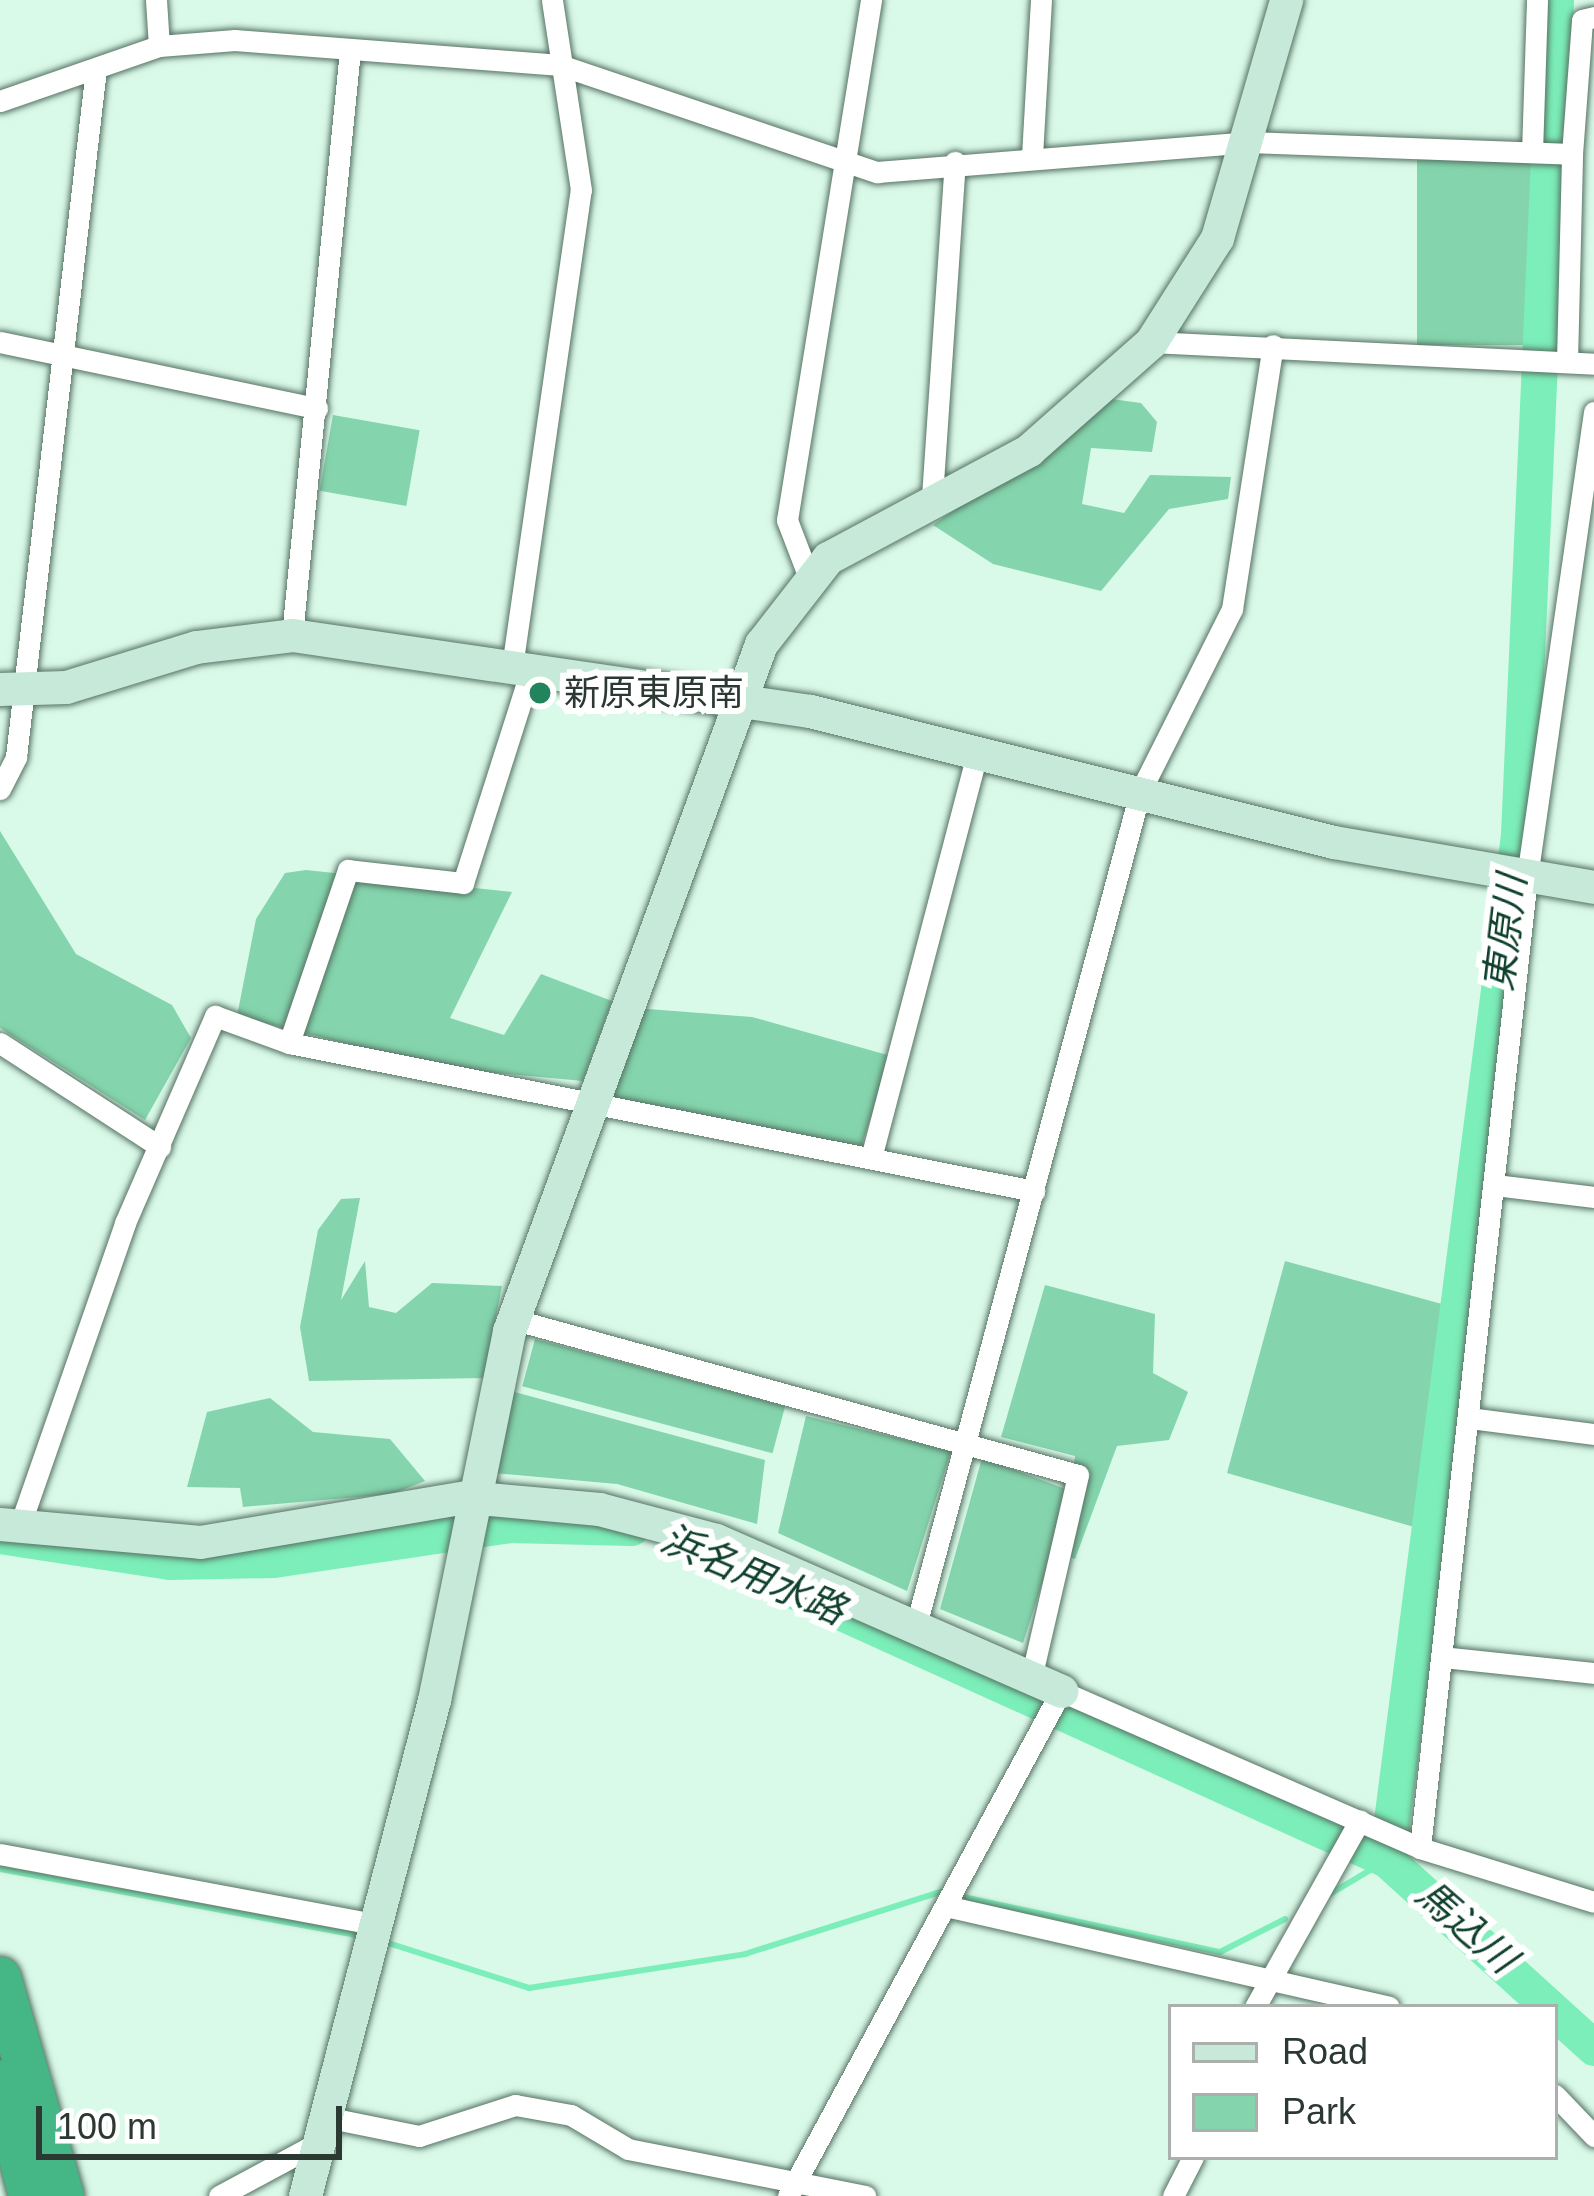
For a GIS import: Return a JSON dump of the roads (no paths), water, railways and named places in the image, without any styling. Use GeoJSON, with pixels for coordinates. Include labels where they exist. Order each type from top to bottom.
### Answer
{"type":"FeatureCollection","features":[{"type":"Feature","properties":{"kind":"highway"},"geometry":{"type":"LineString","coordinates":[[0,1978],[63,2196]]}},
{"type":"Feature","properties":{"kind":"highway"},"geometry":{"type":"LineString","coordinates":[[0,2081],[30,2196]]}},
{"type":"Feature","properties":{"kind":"street"},"geometry":{"type":"LineString","coordinates":[[156,0],[159,46]]}},
{"type":"Feature","properties":{"kind":"street"},"geometry":{"type":"LineString","coordinates":[[289,1043],[348,870],[463,883],[521,668],[581,190],[552,0]]}},
{"type":"Feature","properties":{"kind":"street"},"geometry":{"type":"LineString","coordinates":[[808,575],[787,520],[871,0]]}},
{"type":"Feature","properties":{"kind":"street"},"geometry":{"type":"LineString","coordinates":[[1032,156],[1041,0]]}},
{"type":"Feature","properties":{"kind":"street"},"geometry":{"type":"LineString","coordinates":[[305,2196],[460,1561],[465,1508],[512,1318],[587,1100],[740,700],[808,575],[932,497],[1029,450],[1151,342],[1217,238],[1286,0]]}},
{"type":"Feature","properties":{"kind":"street"},"geometry":{"type":"LineString","coordinates":[[1532,152],[1537,0]]}},
{"type":"Feature","properties":{"kind":"street"},"geometry":{"type":"LineString","coordinates":[[1567,362],[1572,154],[1582,20],[1594,17]]}},
{"type":"Feature","properties":{"kind":"street"},"geometry":{"type":"LineString","coordinates":[[0,101],[159,46],[350,50],[560,65],[877,172],[955,161],[1248,142],[1572,154]]}},
{"type":"Feature","properties":{"kind":"street"},"geometry":{"type":"LineString","coordinates":[[292,635],[350,50]]}},
{"type":"Feature","properties":{"kind":"street"},"geometry":{"type":"LineString","coordinates":[[0,789],[16,757],[10,691],[61,354],[96,70]]}},
{"type":"Feature","properties":{"kind":"street"},"geometry":{"type":"LineString","coordinates":[[932,497],[955,161]]}},
{"type":"Feature","properties":{"kind":"street"},"geometry":{"type":"LineString","coordinates":[[0,342],[317,407]]}},
{"type":"Feature","properties":{"kind":"street"},"geometry":{"type":"LineString","coordinates":[[1151,342],[1594,364]]}},
{"type":"Feature","properties":{"kind":"street"},"geometry":{"type":"LineString","coordinates":[[915,1629],[1140,792],[1232,609],[1273,345]]}},
{"type":"Feature","properties":{"kind":"street"},"geometry":{"type":"LineString","coordinates":[[1420,1848],[1527,877],[1568,622],[1594,412]]}},
{"type":"Feature","properties":{"kind":"street"},"geometry":{"type":"LineString","coordinates":[[1568,622],[1594,626]]}},
{"type":"Feature","properties":{"kind":"street"},"geometry":{"type":"LineString","coordinates":[[10,691],[196,647],[292,635],[740,700],[978,749],[1140,792],[1492,870],[1594,886]]}},
{"type":"Feature","properties":{"kind":"street"},"geometry":{"type":"LineString","coordinates":[[871,1158],[978,749]]}},
{"type":"Feature","properties":{"kind":"street"},"geometry":{"type":"LineString","coordinates":[[1034,1192],[289,1043],[215,1016],[9,1526],[200,1542],[465,1508],[644,1518],[915,1629],[1357,1827],[1594,1902]]}},
{"type":"Feature","properties":{"kind":"street"},"geometry":{"type":"LineString","coordinates":[[0,1042],[160,1147]]}},
{"type":"Feature","properties":{"kind":"street"},"geometry":{"type":"LineString","coordinates":[[1495,1185],[1594,1197]]}},
{"type":"Feature","properties":{"kind":"street"},"geometry":{"type":"LineString","coordinates":[[512,1318],[1078,1475],[1047,1727],[790,2187]]}},
{"type":"Feature","properties":{"kind":"street"},"geometry":{"type":"LineString","coordinates":[[1469,1418],[1594,1434]]}},
{"type":"Feature","properties":{"kind":"street"},"geometry":{"type":"LineString","coordinates":[[1442,1657],[1594,1673]]}},
{"type":"Feature","properties":{"kind":"street"},"geometry":{"type":"LineString","coordinates":[[1257,2004],[1357,1827]]}},
{"type":"Feature","properties":{"kind":"street"},"geometry":{"type":"LineString","coordinates":[[0,1854],[373,1924]]}},
{"type":"Feature","properties":{"kind":"street"},"geometry":{"type":"LineString","coordinates":[[946,1906],[1377,2004]]}},
{"type":"Feature","properties":{"kind":"street"},"geometry":{"type":"LineString","coordinates":[[1558,2098],[1594,2136]]}},
{"type":"Feature","properties":{"kind":"street"},"geometry":{"type":"LineString","coordinates":[[218,2196],[322,2130],[419,2135],[515,2105],[571,2115],[628,2149],[790,2187],[865,2196]]}},
{"type":"Feature","properties":{"kind":"street"},"geometry":{"type":"LineString","coordinates":[[1173,2196],[1191,2160]]}},
{"type":"Feature","properties":{"kind":"waterway","name":"東原川"},"geometry":{"type":"LineString","coordinates":[[1387,1860],[1519,835],[1556,0]]}},
{"type":"Feature","properties":{"kind":"waterway","name":"浜名用水路"},"geometry":{"type":"LineString","coordinates":[[0,1536],[170,1562],[274,1560],[511,1525],[632,1528]]}},
{"type":"Feature","properties":{"kind":"waterway","name":"浜名用水路"},"geometry":{"type":"LineString","coordinates":[[767,1579],[1387,1860],[1546,2004]]}},
{"type":"Feature","properties":{"kind":"waterway"},"geometry":{"type":"LineString","coordinates":[[1325,1897],[1387,1860]]}},
{"type":"Feature","properties":{"kind":"waterway"},"geometry":{"type":"LineString","coordinates":[[0,1869],[357,1935]]}},
{"type":"Feature","properties":{"kind":"waterway"},"geometry":{"type":"LineString","coordinates":[[385,1942],[529,1988],[745,1954],[941,1892]]}},
{"type":"Feature","properties":{"kind":"waterway"},"geometry":{"type":"LineString","coordinates":[[963,1897],[1220,1952],[1285,1919]]}},
{"type":"Feature","properties":{"kind":"waterway","name":"浜名用水路"},"geometry":{"type":"LineString","coordinates":[[1558,2015],[1594,2048]]}},
{"type":"Feature","properties":{"kind":"place","name":"新原東原南"},"geometry":{"type":"Point","coordinates":[540,693]}},
{"type":"Feature","properties":{"kind":"water label","name":"馬込川"},"geometry":{"type":"Point","coordinates":[1466,1927]}}]}
